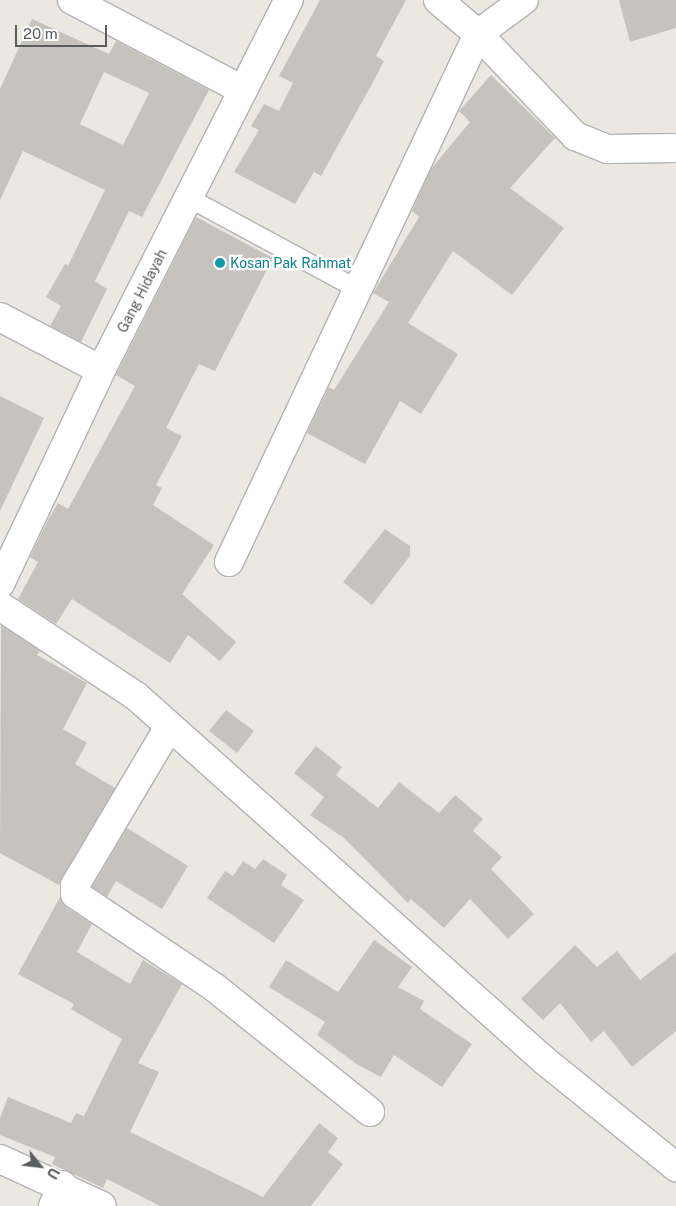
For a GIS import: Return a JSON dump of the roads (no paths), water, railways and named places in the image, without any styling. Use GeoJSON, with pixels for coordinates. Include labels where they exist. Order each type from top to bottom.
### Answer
{"type":"FeatureCollection","features":[{"type":"Feature","properties":{"kind":"street"},"geometry":{"type":"LineString","coordinates":[[72,0],[243,90]]}},
{"type":"Feature","properties":{"kind":"street","name":"Gang Hidayah"},"geometry":{"type":"LineString","coordinates":[[0,584],[102,370],[289,0]]}},
{"type":"Feature","properties":{"kind":"street"},"geometry":{"type":"LineString","coordinates":[[438,0],[478,34],[575,136],[607,149],[676,148]]}},
{"type":"Feature","properties":{"kind":"street"},"geometry":{"type":"LineString","coordinates":[[228,562],[478,34],[524,0]]}},
{"type":"Feature","properties":{"kind":"street"},"geometry":{"type":"LineString","coordinates":[[0,317],[102,370]]}},
{"type":"Feature","properties":{"kind":"street"},"geometry":{"type":"LineString","coordinates":[[0,606],[136,696],[545,1061],[676,1167]]}},
{"type":"Feature","properties":{"kind":"street"},"geometry":{"type":"LineString","coordinates":[[169,727],[75,885],[75,894],[214,987],[370,1112]]}},
{"type":"Feature","properties":{"kind":"street"},"geometry":{"type":"LineString","coordinates":[[0,1159],[58,1195],[102,1206]]}},
{"type":"Feature","properties":{"kind":"lane"},"geometry":{"type":"LineString","coordinates":[[189,198],[357,289]]}},
{"type":"Feature","properties":{"kind":"place","name":"Kosan Pak Rahmat"},"geometry":{"type":"Point","coordinates":[220,263]}}]}
